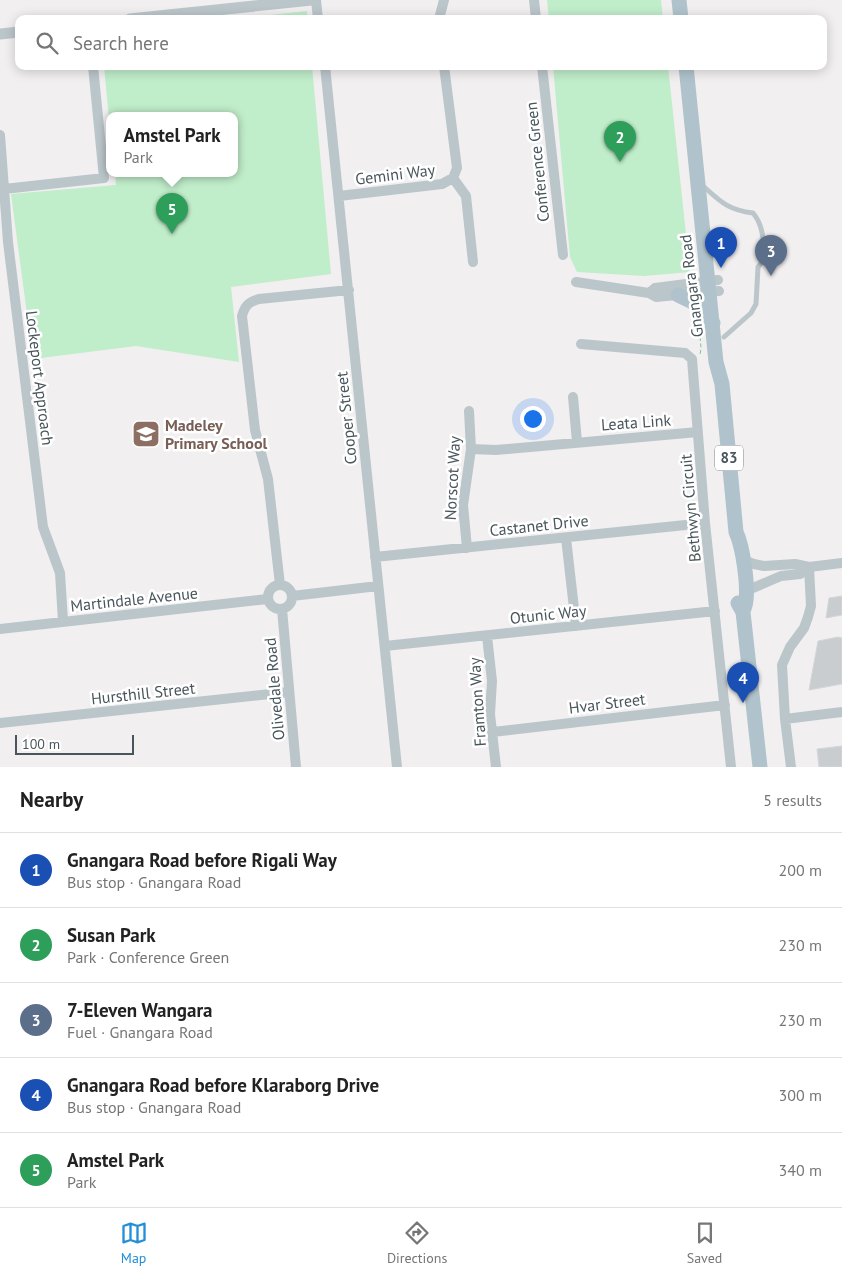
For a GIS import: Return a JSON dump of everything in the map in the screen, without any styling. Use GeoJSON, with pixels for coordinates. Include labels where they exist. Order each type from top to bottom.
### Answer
{"type":"FeatureCollection","features":[{"type":"Feature","properties":{"kind":"main road"},"geometry":{"type":"LineString","coordinates":[[679,0],[681,15]]}},
{"type":"Feature","properties":{"kind":"main road","name":"Gnangara Road"},"geometry":{"type":"LineString","coordinates":[[686,70],[699,204],[724,337],[725,362],[722,384]]}},
{"type":"Feature","properties":{"kind":"main road","name":"Gnangara Road"},"geometry":{"type":"LineString","coordinates":[[714,286],[713,323],[716,362],[722,384],[736,532],[741,542],[746,592],[743,612],[760,767]]}},
{"type":"Feature","properties":{"kind":"main road"},"geometry":{"type":"LineString","coordinates":[[678,295],[699,304],[713,323]]}},
{"type":"Feature","properties":{"kind":"main road","name":"Gnangara Road"},"geometry":{"type":"LineString","coordinates":[[736,532],[732,544],[738,604],[743,612]]}},
{"type":"Feature","properties":{"kind":"street"},"geometry":{"type":"LineString","coordinates":[[169,15],[314,0],[317,15]]}},
{"type":"Feature","properties":{"kind":"street"},"geometry":{"type":"LineString","coordinates":[[440,15],[444,0]]}},
{"type":"Feature","properties":{"kind":"street"},"geometry":{"type":"LineString","coordinates":[[534,0],[536,15]]}},
{"type":"Feature","properties":{"kind":"street"},"geometry":{"type":"LineString","coordinates":[[0,34],[15,32]]}},
{"type":"Feature","properties":{"kind":"street"},"geometry":{"type":"LineString","coordinates":[[4,189],[104,178],[93,70]]}},
{"type":"Feature","properties":{"kind":"street","name":"Cooper Street"},"geometry":{"type":"LineString","coordinates":[[325,70],[397,767]]}},
{"type":"Feature","properties":{"kind":"street","name":"Gemini Way"},"geometry":{"type":"LineString","coordinates":[[339,196],[442,184],[453,178],[457,168],[445,70]]}},
{"type":"Feature","properties":{"kind":"street","name":"Conference Green"},"geometry":{"type":"LineString","coordinates":[[542,70],[563,255]]}},
{"type":"Feature","properties":{"kind":"street","name":"Lockeport Approach"},"geometry":{"type":"LineString","coordinates":[[0,135],[4,189],[4,243],[43,527],[60,573],[63,621]]}},
{"type":"Feature","properties":{"kind":"street","name":"Gemini Way"},"geometry":{"type":"LineString","coordinates":[[453,178],[466,196],[473,262]]}},
{"type":"Feature","properties":{"kind":"street"},"geometry":{"type":"LineString","coordinates":[[576,282],[649,293],[656,297],[678,295],[714,286]]}},
{"type":"Feature","properties":{"kind":"street"},"geometry":{"type":"LineString","coordinates":[[649,293],[656,288],[714,286]]}},
{"type":"Feature","properties":{"kind":"street"},"geometry":{"type":"LineString","coordinates":[[280,585],[268,479],[255,430],[242,316],[244,306],[259,298],[349,290]]}},
{"type":"Feature","properties":{"kind":"street","name":"Bethwyn Circuit"},"geometry":{"type":"LineString","coordinates":[[581,344],[685,353],[692,359],[705,524],[731,767]]}},
{"type":"Feature","properties":{"kind":"street"},"geometry":{"type":"LineString","coordinates":[[573,397],[577,442]]}},
{"type":"Feature","properties":{"kind":"street","name":"Norscot Way"},"geometry":{"type":"LineString","coordinates":[[467,548],[463,505],[471,449],[469,411]]}},
{"type":"Feature","properties":{"kind":"street","name":"Leata Link"},"geometry":{"type":"LineString","coordinates":[[471,449],[496,450],[698,432]]}},
{"type":"Feature","properties":{"kind":"street","name":"Castanet Drive"},"geometry":{"type":"LineString","coordinates":[[375,557],[705,524]]}},
{"type":"Feature","properties":{"kind":"street"},"geometry":{"type":"LineString","coordinates":[[566,538],[576,626]]}},
{"type":"Feature","properties":{"kind":"street"},"geometry":{"type":"LineString","coordinates":[[742,559],[764,566],[795,564],[809,567],[842,563]]}},
{"type":"Feature","properties":{"kind":"street"},"geometry":{"type":"LineString","coordinates":[[746,592],[781,576],[800,574],[809,567]]}},
{"type":"Feature","properties":{"kind":"street"},"geometry":{"type":"LineString","coordinates":[[791,767],[782,665],[787,651],[804,628],[808,617],[811,606],[809,567]]}},
{"type":"Feature","properties":{"kind":"street"},"geometry":{"type":"LineString","coordinates":[[280,585],[287,588],[292,596],[290,604],[282,609],[274,607],[268,599],[270,591],[280,585]]}},
{"type":"Feature","properties":{"kind":"street"},"geometry":{"type":"LineString","coordinates":[[292,596],[378,586]]}},
{"type":"Feature","properties":{"kind":"street","name":"Martindale Avenue"},"geometry":{"type":"LineString","coordinates":[[1,629],[268,599]]}},
{"type":"Feature","properties":{"kind":"street","name":"Olivedale Road"},"geometry":{"type":"LineString","coordinates":[[282,609],[296,767]]}},
{"type":"Feature","properties":{"kind":"street","name":"Otunic Way"},"geometry":{"type":"LineString","coordinates":[[385,646],[715,611]]}},
{"type":"Feature","properties":{"kind":"street","name":"Framton Way"},"geometry":{"type":"LineString","coordinates":[[487,636],[492,680],[490,714],[496,767]]}},
{"type":"Feature","properties":{"kind":"street","name":"Hursthill Street"},"geometry":{"type":"LineString","coordinates":[[0,723],[289,692]]}},
{"type":"Feature","properties":{"kind":"street","name":"Hvar Street"},"geometry":{"type":"LineString","coordinates":[[493,732],[725,705]]}},
{"type":"Feature","properties":{"kind":"street"},"geometry":{"type":"LineString","coordinates":[[786,719],[842,712]]}},
{"type":"Feature","properties":{"kind":"lane"},"geometry":{"type":"LineString","coordinates":[[698,182],[726,206],[742,212],[753,213],[760,221],[763,234],[765,258],[758,267],[756,274],[756,304],[751,314],[724,337]]}},
{"type":"Feature","properties":{"kind":"green space"},"geometry":{"type":"Polygon","coordinates":[[[547,0],[661,0],[663,15],[549,15],[547,0]]]}},
{"type":"Feature","properties":{"kind":"green space"},"geometry":{"type":"Polygon","coordinates":[[[307,11],[307,15],[270,15],[307,11]]]}},
{"type":"Feature","properties":{"kind":"green space"},"geometry":{"type":"Polygon","coordinates":[[[104,70],[312,70],[331,274],[231,287],[239,362],[136,346],[33,359],[11,194],[116,185],[115,177],[238,177],[238,112],[108,112],[104,70]]]}},
{"type":"Feature","properties":{"kind":"green space"},"geometry":{"type":"Polygon","coordinates":[[[553,70],[668,70],[690,272],[644,276],[577,272],[570,257],[553,70]]]}},
{"type":"Feature","properties":{"kind":"building"},"geometry":{"type":"Polygon","coordinates":[[[842,596],[842,615],[826,618],[829,598],[842,596]]]}},
{"type":"Feature","properties":{"kind":"building"},"geometry":{"type":"Polygon","coordinates":[[[842,638],[842,684],[809,690],[818,641],[842,638]]]}},
{"type":"Feature","properties":{"kind":"building"},"geometry":{"type":"Polygon","coordinates":[[[842,746],[842,767],[819,767],[817,749],[842,746]]]}},
{"type":"Feature","properties":{"kind":"place","name":"Susan Park"},"geometry":{"type":"Point","coordinates":[620,162]}},
{"type":"Feature","properties":{"kind":"place","name":"Amstel Park"},"geometry":{"type":"Point","coordinates":[172,234]}},
{"type":"Feature","properties":{"kind":"place","name":"Gnangara Road before Rigali Way"},"geometry":{"type":"Point","coordinates":[721,268]}},
{"type":"Feature","properties":{"kind":"place","name":"7-Eleven Wangara"},"geometry":{"type":"Point","coordinates":[771,276]}},
{"type":"Feature","properties":{"kind":"place","name":"Madeley Primary School"},"geometry":{"type":"Point","coordinates":[146,434]}},
{"type":"Feature","properties":{"kind":"place","name":"Gnangara Road before Klaraborg Drive"},"geometry":{"type":"Point","coordinates":[743,703]}}]}
